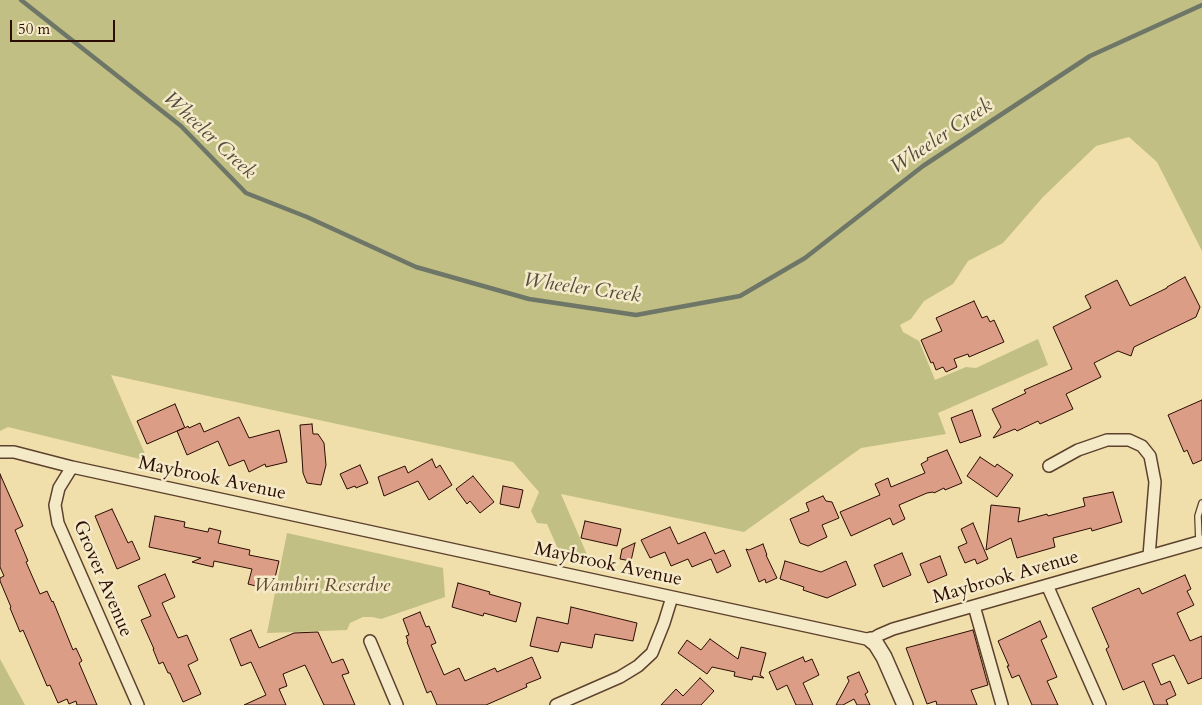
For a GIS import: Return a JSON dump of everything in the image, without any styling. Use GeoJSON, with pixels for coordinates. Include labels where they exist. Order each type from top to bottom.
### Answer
{"type":"FeatureCollection","features":[{"type":"Feature","properties":{"kind":"street"},"geometry":{"type":"LineString","coordinates":[[1049,466],[1078,450],[1107,440],[1129,440],[1142,446],[1150,456],[1155,482],[1149,556]]}},
{"type":"Feature","properties":{"kind":"street","name":"Maybrook Avenue"},"geometry":{"type":"LineString","coordinates":[[0,452],[14,452],[72,467],[872,640],[893,629],[1047,584],[1201,543]]}},
{"type":"Feature","properties":{"kind":"street","name":"Grover Avenue"},"geometry":{"type":"LineString","coordinates":[[72,467],[59,488],[55,505],[58,523],[138,705]]}},
{"type":"Feature","properties":{"kind":"street"},"geometry":{"type":"LineString","coordinates":[[1047,584],[1100,705]]}},
{"type":"Feature","properties":{"kind":"street"},"geometry":{"type":"LineString","coordinates":[[556,705],[620,677],[638,666],[652,653],[662,630],[672,597]]}},
{"type":"Feature","properties":{"kind":"street"},"geometry":{"type":"LineString","coordinates":[[974,606],[1002,705]]}},
{"type":"Feature","properties":{"kind":"street"},"geometry":{"type":"LineString","coordinates":[[872,640],[884,658],[905,705]]}},
{"type":"Feature","properties":{"kind":"street"},"geometry":{"type":"LineString","coordinates":[[370,641],[397,705]]}},
{"type":"Feature","properties":{"kind":"lane"},"geometry":{"type":"LineString","coordinates":[[1201,543],[1198,516],[1202,503]]}},
{"type":"Feature","properties":{"kind":"green space"},"geometry":{"type":"Polygon","coordinates":[[[0,0],[1202,0],[1202,251],[1157,162],[1129,137],[1096,146],[1043,197],[1003,243],[968,261],[953,284],[924,301],[911,319],[900,325],[903,332],[919,341],[935,380],[966,367],[976,368],[1038,339],[1048,365],[938,413],[946,434],[861,448],[744,532],[561,494],[588,557],[558,549],[547,524],[537,523],[531,511],[539,492],[513,462],[111,375],[148,461],[8,427],[0,431],[0,0]]]}},
{"type":"Feature","properties":{"kind":"green space","name":"Wambiri Reserdve"},"geometry":{"type":"Polygon","coordinates":[[[287,533],[443,568],[445,597],[381,619],[363,617],[350,623],[347,630],[267,633],[287,533]]]}},
{"type":"Feature","properties":{"kind":"green space"},"geometry":{"type":"Polygon","coordinates":[[[0,659],[25,705],[0,705],[0,659]]]}},
{"type":"Feature","properties":{"kind":"building"},"geometry":{"type":"Polygon","coordinates":[[[1185,277],[1200,307],[1196,317],[1134,347],[1131,356],[1118,351],[1094,363],[1101,377],[1066,394],[1073,409],[1040,424],[1038,421],[1017,431],[1015,429],[993,438],[1001,427],[992,409],[1026,393],[1024,390],[1072,369],[1053,327],[1091,308],[1085,296],[1117,280],[1130,306],[1185,277]]]}},
{"type":"Feature","properties":{"kind":"building"},"geometry":{"type":"Polygon","coordinates":[[[974,301],[982,318],[987,316],[990,322],[994,320],[1004,342],[969,357],[968,354],[954,359],[957,367],[946,372],[943,367],[936,370],[921,340],[942,331],[936,318],[974,301]]]}},
{"type":"Feature","properties":{"kind":"building"},"geometry":{"type":"Polygon","coordinates":[[[1202,400],[1202,460],[1193,464],[1187,450],[1184,452],[1168,415],[1202,400]]]}},
{"type":"Feature","properties":{"kind":"building"},"geometry":{"type":"Polygon","coordinates":[[[175,404],[185,428],[200,423],[204,432],[239,417],[249,438],[279,430],[287,462],[266,467],[265,464],[249,472],[244,460],[229,466],[218,441],[187,455],[177,431],[147,444],[137,421],[175,404]]]}},
{"type":"Feature","properties":{"kind":"building"},"geometry":{"type":"Polygon","coordinates":[[[972,410],[981,436],[960,443],[951,418],[972,410]]]}},
{"type":"Feature","properties":{"kind":"building"},"geometry":{"type":"Polygon","coordinates":[[[312,424],[313,434],[318,434],[324,443],[326,465],[321,485],[307,483],[303,473],[300,425],[312,424]]]}},
{"type":"Feature","properties":{"kind":"building"},"geometry":{"type":"Polygon","coordinates":[[[947,450],[962,483],[945,490],[944,488],[934,493],[927,493],[899,505],[905,519],[893,525],[890,518],[851,536],[840,512],[880,495],[875,484],[888,478],[891,487],[925,473],[921,464],[928,460],[927,458],[947,450]]]}},
{"type":"Feature","properties":{"kind":"building"},"geometry":{"type":"Polygon","coordinates":[[[980,457],[995,467],[997,464],[1013,475],[997,497],[967,476],[980,457]]]}},
{"type":"Feature","properties":{"kind":"building"},"geometry":{"type":"Polygon","coordinates":[[[432,459],[436,468],[440,465],[452,485],[429,500],[418,481],[384,496],[378,477],[405,466],[408,473],[432,459]]]}},
{"type":"Feature","properties":{"kind":"building"},"geometry":{"type":"Polygon","coordinates":[[[360,465],[368,483],[356,488],[355,486],[347,489],[340,474],[360,465]]]}},
{"type":"Feature","properties":{"kind":"building"},"geometry":{"type":"Polygon","coordinates":[[[0,474],[23,526],[15,530],[28,561],[26,562],[40,594],[47,591],[53,601],[73,650],[76,648],[82,661],[79,663],[97,705],[77,705],[76,701],[69,704],[67,699],[58,703],[50,685],[47,686],[23,630],[20,632],[0,581],[0,578],[4,576],[0,567],[0,474]]]}},
{"type":"Feature","properties":{"kind":"building"},"geometry":{"type":"Polygon","coordinates":[[[473,476],[494,502],[480,513],[470,501],[467,504],[456,489],[473,476]]]}},
{"type":"Feature","properties":{"kind":"building"},"geometry":{"type":"Polygon","coordinates":[[[503,486],[523,490],[519,508],[500,504],[503,486]]]}},
{"type":"Feature","properties":{"kind":"building"},"geometry":{"type":"Polygon","coordinates":[[[1113,492],[1122,522],[1092,531],[1091,528],[1053,538],[1055,547],[1017,558],[1011,538],[986,550],[991,505],[1020,508],[1018,522],[1085,506],[1083,498],[1113,492]]]}},
{"type":"Feature","properties":{"kind":"building"},"geometry":{"type":"Polygon","coordinates":[[[823,496],[826,501],[832,502],[839,518],[822,525],[827,537],[808,546],[800,543],[790,519],[809,511],[806,503],[823,496]]]}},
{"type":"Feature","properties":{"kind":"building"},"geometry":{"type":"Polygon","coordinates":[[[112,509],[128,543],[132,541],[140,559],[117,569],[95,516],[112,509]]]}},
{"type":"Feature","properties":{"kind":"building"},"geometry":{"type":"Polygon","coordinates":[[[155,516],[185,522],[184,527],[208,532],[209,528],[221,531],[218,543],[250,550],[249,555],[279,561],[272,590],[248,584],[252,569],[214,561],[213,567],[192,562],[201,558],[149,547],[155,516]]]}},
{"type":"Feature","properties":{"kind":"building"},"geometry":{"type":"Polygon","coordinates":[[[585,521],[621,529],[617,546],[581,538],[585,521]]]}},
{"type":"Feature","properties":{"kind":"building"},"geometry":{"type":"Polygon","coordinates":[[[973,523],[988,559],[977,564],[975,559],[965,563],[958,547],[967,543],[961,529],[973,523]]]}},
{"type":"Feature","properties":{"kind":"building"},"geometry":{"type":"Polygon","coordinates":[[[670,527],[678,544],[705,532],[715,554],[724,550],[731,566],[717,573],[711,559],[692,567],[688,559],[671,566],[665,552],[650,558],[641,540],[670,527]]]}},
{"type":"Feature","properties":{"kind":"building"},"geometry":{"type":"Polygon","coordinates":[[[635,543],[631,561],[620,559],[622,549],[635,543]]]}},
{"type":"Feature","properties":{"kind":"building"},"geometry":{"type":"Polygon","coordinates":[[[763,544],[777,578],[766,583],[765,579],[759,582],[746,549],[749,550],[763,544]]]}},
{"type":"Feature","properties":{"kind":"building"},"geometry":{"type":"Polygon","coordinates":[[[902,553],[911,575],[883,587],[874,565],[902,553]]]}},
{"type":"Feature","properties":{"kind":"building"},"geometry":{"type":"Polygon","coordinates":[[[940,556],[947,575],[928,583],[920,564],[940,556]]]}},
{"type":"Feature","properties":{"kind":"building"},"geometry":{"type":"Polygon","coordinates":[[[785,561],[821,572],[846,561],[856,585],[827,598],[803,590],[804,587],[780,579],[785,561]]]}},
{"type":"Feature","properties":{"kind":"building"},"geometry":{"type":"Polygon","coordinates":[[[165,574],[175,597],[162,603],[178,638],[187,635],[198,660],[188,665],[201,694],[183,702],[170,673],[168,673],[163,662],[159,664],[141,620],[151,616],[138,586],[165,574]]]}},
{"type":"Feature","properties":{"kind":"building"},"geometry":{"type":"Polygon","coordinates":[[[1185,575],[1191,589],[1187,591],[1194,605],[1177,613],[1190,641],[1202,636],[1202,678],[1188,684],[1174,655],[1152,664],[1161,685],[1170,681],[1176,695],[1166,700],[1168,705],[1154,705],[1144,681],[1123,690],[1106,649],[1109,647],[1092,608],[1139,588],[1142,594],[1185,575]]]}},
{"type":"Feature","properties":{"kind":"building"},"geometry":{"type":"Polygon","coordinates":[[[458,583],[521,603],[516,622],[484,613],[483,616],[452,607],[458,583]]]}},
{"type":"Feature","properties":{"kind":"building"},"geometry":{"type":"Polygon","coordinates":[[[571,607],[637,623],[633,641],[595,634],[592,648],[561,642],[558,652],[530,646],[537,617],[568,624],[571,607]]]}},
{"type":"Feature","properties":{"kind":"building"},"geometry":{"type":"Polygon","coordinates":[[[420,612],[426,627],[429,626],[436,643],[431,645],[444,675],[459,668],[465,681],[495,668],[497,672],[532,657],[541,678],[526,684],[527,687],[486,705],[437,705],[431,691],[427,693],[407,642],[406,636],[409,635],[403,619],[420,612]]]}},
{"type":"Feature","properties":{"kind":"building"},"geometry":{"type":"Polygon","coordinates":[[[1040,621],[1047,637],[1041,640],[1057,677],[1047,681],[1058,705],[1032,705],[1019,675],[1012,678],[998,641],[1040,621]]]}},
{"type":"Feature","properties":{"kind":"building"},"geometry":{"type":"Polygon","coordinates":[[[251,630],[259,648],[294,633],[318,632],[332,663],[343,659],[349,673],[342,675],[355,705],[324,705],[305,665],[283,674],[287,686],[279,689],[286,705],[244,705],[266,695],[251,662],[241,666],[230,639],[251,630]]]}},
{"type":"Feature","properties":{"kind":"building"},"geometry":{"type":"Polygon","coordinates":[[[973,630],[988,685],[971,690],[977,705],[937,705],[936,701],[927,704],[906,648],[973,630]]]}},
{"type":"Feature","properties":{"kind":"building"},"geometry":{"type":"Polygon","coordinates":[[[710,639],[738,659],[741,647],[766,653],[760,675],[764,678],[753,676],[752,680],[734,676],[735,672],[712,667],[707,674],[678,653],[687,640],[701,650],[710,639]]]}},
{"type":"Feature","properties":{"kind":"building"},"geometry":{"type":"Polygon","coordinates":[[[803,657],[805,662],[812,659],[819,675],[803,683],[813,705],[796,705],[787,685],[777,690],[769,672],[803,657]]]}},
{"type":"Feature","properties":{"kind":"building"},"geometry":{"type":"Polygon","coordinates":[[[859,672],[868,692],[865,694],[870,705],[857,705],[854,699],[843,705],[836,705],[849,681],[847,677],[859,672]]]}},
{"type":"Feature","properties":{"kind":"building"},"geometry":{"type":"Polygon","coordinates":[[[700,678],[714,691],[701,705],[661,705],[676,689],[683,696],[700,678]]]}},
{"type":"Feature","properties":{"kind":"waterway","name":"Wheeler Creek"},"geometry":{"type":"LineString","coordinates":[[21,0],[181,126],[246,193],[307,217],[416,267],[529,299],[636,315],[740,296],[805,258],[923,166],[1090,56],[1202,5]]}}]}
